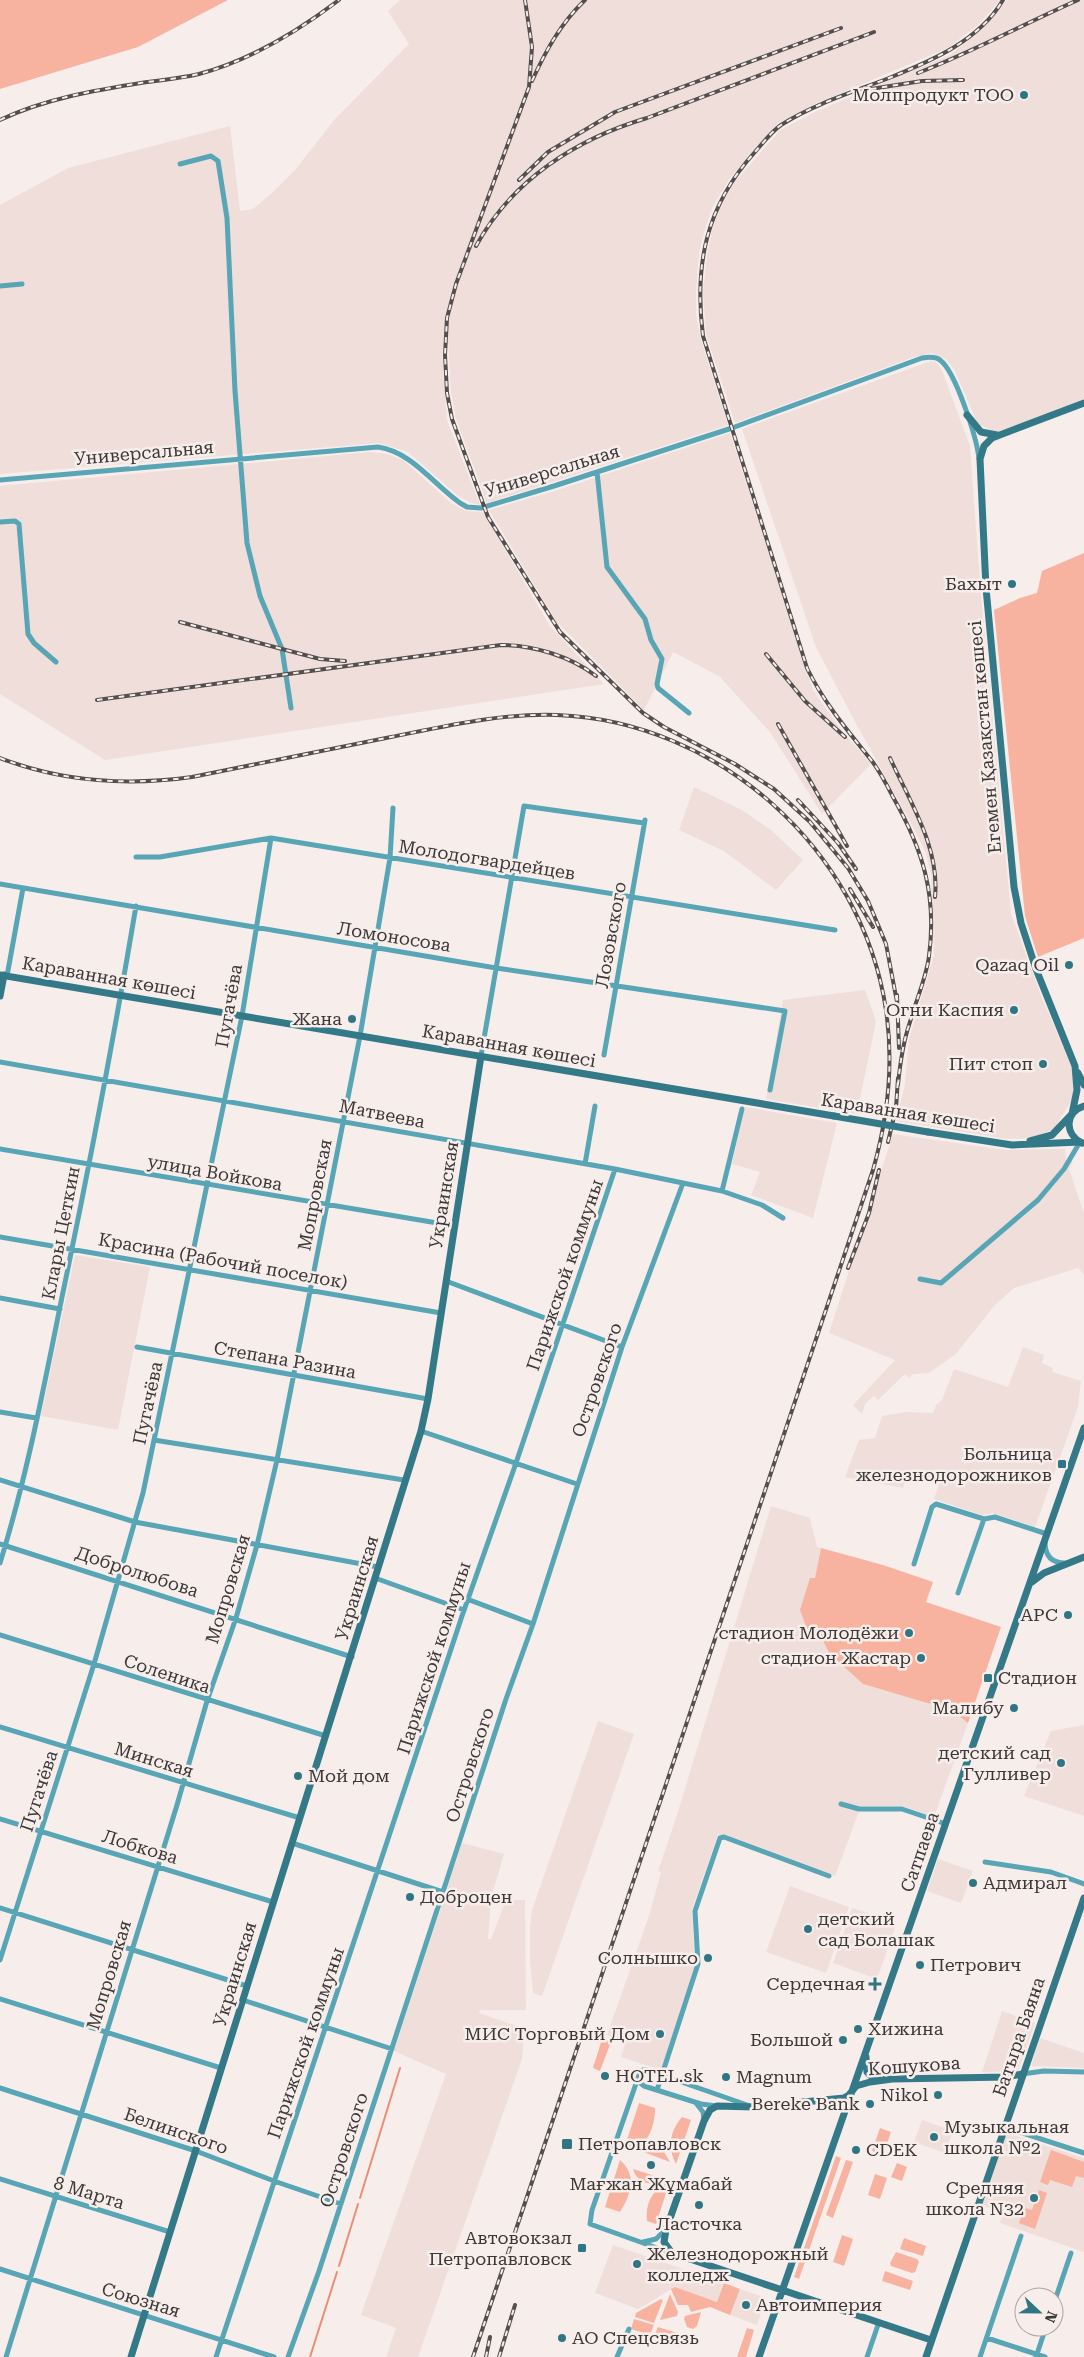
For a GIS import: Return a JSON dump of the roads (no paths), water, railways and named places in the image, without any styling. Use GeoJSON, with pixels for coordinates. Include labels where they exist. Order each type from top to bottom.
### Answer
{"type":"FeatureCollection","features":[{"type":"Feature","properties":{"kind":"street"},"geometry":{"type":"LineString","coordinates":[[180,164],[211,156],[218,161],[227,218],[240,458],[247,543],[260,596],[282,649],[291,708]]}},
{"type":"Feature","properties":{"kind":"street"},"geometry":{"type":"LineString","coordinates":[[0,286],[22,284]]}},
{"type":"Feature","properties":{"kind":"street","name":"Универсальная"},"geometry":{"type":"LineString","coordinates":[[0,480],[370,447],[387,449],[405,456],[460,503],[474,508],[554,486],[732,428],[922,358],[936,358]]}},
{"type":"Feature","properties":{"kind":"street","name":"Егемен Қазақстан көшесі"},"geometry":{"type":"LineString","coordinates":[[936,358],[949,371],[968,415],[977,445],[986,588],[1015,895],[1021,923],[1036,969],[1074,1066],[1077,1090],[1072,1115]]}},
{"type":"Feature","properties":{"kind":"street"},"geometry":{"type":"LineString","coordinates":[[979,467],[980,455],[988,440],[1084,404]]}},
{"type":"Feature","properties":{"kind":"street"},"geometry":{"type":"LineString","coordinates":[[968,415],[981,432],[1000,435]]}},
{"type":"Feature","properties":{"kind":"street"},"geometry":{"type":"LineString","coordinates":[[597,472],[607,567],[642,613],[651,640],[662,659],[657,684],[658,688],[689,713]]}},
{"type":"Feature","properties":{"kind":"street"},"geometry":{"type":"LineString","coordinates":[[0,522],[15,521],[19,524],[28,634],[34,643],[56,662]]}},
{"type":"Feature","properties":{"kind":"street","name":"Лозовского"},"geometry":{"type":"LineString","coordinates":[[524,806],[645,822],[604,1055]]}},
{"type":"Feature","properties":{"kind":"street","name":"Украинская"},"geometry":{"type":"LineString","coordinates":[[131,2357],[242,2000],[352,1657],[404,1480],[421,1431],[442,1313],[481,1056],[524,806]]}},
{"type":"Feature","properties":{"kind":"street","name":"Мопровская"},"geometry":{"type":"LineString","coordinates":[[6,2357],[207,1701],[236,1618],[257,1545],[277,1460],[360,1036],[390,858],[393,808]]}},
{"type":"Feature","properties":{"kind":"street","name":"Молодогвардейцев"},"geometry":{"type":"LineString","coordinates":[[136,857],[160,857],[271,838],[835,930]]}},
{"type":"Feature","properties":{"kind":"street","name":"Пугачёва"},"geometry":{"type":"LineString","coordinates":[[0,1960],[94,1664],[135,1522],[190,1270],[242,1016],[271,838]]}},
{"type":"Feature","properties":{"kind":"street","name":"Ломоносова"},"geometry":{"type":"LineString","coordinates":[[0,884],[496,968],[785,1011],[770,1090]]}},
{"type":"Feature","properties":{"kind":"street"},"geometry":{"type":"LineString","coordinates":[[0,996],[23,888]]}},
{"type":"Feature","properties":{"kind":"street","name":"Клары Цеткин"},"geometry":{"type":"LineString","coordinates":[[0,1563],[3,1544],[21,1487],[60,1309],[121,995],[136,906]]}},
{"type":"Feature","properties":{"kind":"street","name":"Караванная көшесі"},"geometry":{"type":"LineString","coordinates":[[4,975],[928,1132],[1012,1145],[1082,1143]]}},
{"type":"Feature","properties":{"kind":"street","name":"Матвеева"},"geometry":{"type":"LineString","coordinates":[[0,1062],[344,1120],[467,1144],[615,1169],[722,1192],[762,1205],[783,1218]]}},
{"type":"Feature","properties":{"kind":"street"},"geometry":{"type":"LineString","coordinates":[[1074,1066],[1084,1084]]}},
{"type":"Feature","properties":{"kind":"street"},"geometry":{"type":"LineString","coordinates":[[585,1164],[595,1106]]}},
{"type":"Feature","properties":{"kind":"street","name":"Караванная көшесі"},"geometry":{"type":"LineString","coordinates":[[1012,1145],[1052,1135],[1084,1106]]}},
{"type":"Feature","properties":{"kind":"street"},"geometry":{"type":"LineString","coordinates":[[722,1192],[742,1109]]}},
{"type":"Feature","properties":{"kind":"street"},"geometry":{"type":"LineString","coordinates":[[920,1279],[941,1283],[1038,1200],[1064,1169],[1082,1143],[1070,1131],[1072,1115]]}},
{"type":"Feature","properties":{"kind":"street","name":"улица Войкова"},"geometry":{"type":"LineString","coordinates":[[0,1149],[326,1206],[455,1226]]}},
{"type":"Feature","properties":{"kind":"street","name":"Парижской коммуны"},"geometry":{"type":"LineString","coordinates":[[216,2357],[467,1599],[516,1463],[615,1169]]}},
{"type":"Feature","properties":{"kind":"street","name":"Островского"},"geometry":{"type":"LineString","coordinates":[[288,2357],[341,2204],[533,1624],[622,1348],[683,1183]]}},
{"type":"Feature","properties":{"kind":"street","name":"Красина (Рабочий поселок)"},"geometry":{"type":"LineString","coordinates":[[0,1236],[442,1313]]}},
{"type":"Feature","properties":{"kind":"street"},"geometry":{"type":"LineString","coordinates":[[446,1281],[622,1348]]}},
{"type":"Feature","properties":{"kind":"street"},"geometry":{"type":"LineString","coordinates":[[0,1298],[60,1309]]}},
{"type":"Feature","properties":{"kind":"street","name":"Степана Разина"},"geometry":{"type":"LineString","coordinates":[[137,1347],[428,1399]]}},
{"type":"Feature","properties":{"kind":"street"},"geometry":{"type":"LineString","coordinates":[[0,1412],[36,1418]]}},
{"type":"Feature","properties":{"kind":"street","name":"Сатпаева"},"geometry":{"type":"LineString","coordinates":[[759,2357],[849,2095],[868,2046],[1084,1428]]}},
{"type":"Feature","properties":{"kind":"street"},"geometry":{"type":"LineString","coordinates":[[421,1431],[577,1484]]}},
{"type":"Feature","properties":{"kind":"street"},"geometry":{"type":"LineString","coordinates":[[154,1440],[404,1480]]}},
{"type":"Feature","properties":{"kind":"street"},"geometry":{"type":"LineString","coordinates":[[0,1480],[135,1522],[378,1567]]}},
{"type":"Feature","properties":{"kind":"street"},"geometry":{"type":"LineString","coordinates":[[914,1564],[934,1505],[940,1504],[984,1519],[996,1517],[1047,1535],[1046,1551],[1050,1558],[1060,1563],[1074,1561]]}},
{"type":"Feature","properties":{"kind":"street"},"geometry":{"type":"LineString","coordinates":[[958,1593],[984,1519]]}},
{"type":"Feature","properties":{"kind":"street","name":"Добролюбова"},"geometry":{"type":"LineString","coordinates":[[3,1544],[352,1657]]}},
{"type":"Feature","properties":{"kind":"street"},"geometry":{"type":"LineString","coordinates":[[1030,1584],[1044,1573],[1084,1557]]}},
{"type":"Feature","properties":{"kind":"street"},"geometry":{"type":"LineString","coordinates":[[375,1578],[464,1610]]}},
{"type":"Feature","properties":{"kind":"street"},"geometry":{"type":"LineString","coordinates":[[467,1599],[533,1624]]}},
{"type":"Feature","properties":{"kind":"street","name":"Соленика"},"geometry":{"type":"LineString","coordinates":[[0,1635],[207,1701],[326,1736]]}},
{"type":"Feature","properties":{"kind":"street","name":"Минская"},"geometry":{"type":"LineString","coordinates":[[0,1727],[300,1818]]}},
{"type":"Feature","properties":{"kind":"street"},"geometry":{"type":"LineString","coordinates":[[841,1804],[859,1809],[902,1809],[946,1824]]}},
{"type":"Feature","properties":{"kind":"street","name":"Лобкова"},"geometry":{"type":"LineString","coordinates":[[0,1819],[273,1902]]}},
{"type":"Feature","properties":{"kind":"street"},"geometry":{"type":"LineString","coordinates":[[657,2090],[698,1964],[695,1911],[720,1838],[724,1837],[829,1876]]}},
{"type":"Feature","properties":{"kind":"street"},"geometry":{"type":"LineString","coordinates":[[292,1843],[443,1892]]}},
{"type":"Feature","properties":{"kind":"street"},"geometry":{"type":"LineString","coordinates":[[985,1862],[1051,1872],[1084,1884]]}},
{"type":"Feature","properties":{"kind":"street","name":"Батыра Баяна"},"geometry":{"type":"LineString","coordinates":[[926,2357],[1084,1898]]}},
{"type":"Feature","properties":{"kind":"street"},"geometry":{"type":"LineString","coordinates":[[0,1908],[247,1986]]}},
{"type":"Feature","properties":{"kind":"street"},"geometry":{"type":"LineString","coordinates":[[0,1999],[221,2068]]}},
{"type":"Feature","properties":{"kind":"street"},"geometry":{"type":"LineString","coordinates":[[242,2000],[392,2049]]}},
{"type":"Feature","properties":{"kind":"street"},"geometry":{"type":"LineString","coordinates":[[868,2046],[865,2064],[867,2072],[872,2076],[887,2080]]}},
{"type":"Feature","properties":{"kind":"street","name":"Кошукова"},"geometry":{"type":"LineString","coordinates":[[639,2075],[646,2070],[753,2107]]}},
{"type":"Feature","properties":{"kind":"street"},"geometry":{"type":"LineString","coordinates":[[859,2070],[860,2079],[870,2082]]}},
{"type":"Feature","properties":{"kind":"street"},"geometry":{"type":"LineString","coordinates":[[1022,2074],[1044,2071],[1084,2072]]}},
{"type":"Feature","properties":{"kind":"street","name":"Кошукова"},"geometry":{"type":"LineString","coordinates":[[717,2106],[753,2107],[844,2098],[856,2086],[887,2080],[1008,2077],[1022,2074]]}},
{"type":"Feature","properties":{"kind":"street"},"geometry":{"type":"LineString","coordinates":[[639,2075],[641,2084],[696,2103],[717,2106]]}},
{"type":"Feature","properties":{"kind":"street"},"geometry":{"type":"LineString","coordinates":[[639,2075],[592,2210],[590,2224],[931,2340]]}},
{"type":"Feature","properties":{"kind":"street"},"geometry":{"type":"LineString","coordinates":[[1008,2077],[1017,2079],[1018,2088]]}},
{"type":"Feature","properties":{"kind":"street","name":"Белинского"},"geometry":{"type":"LineString","coordinates":[[0,2088],[196,2150],[274,2181],[341,2204]]}},
{"type":"Feature","properties":{"kind":"street"},"geometry":{"type":"LineString","coordinates":[[696,2103],[703,2112],[704,2121]]}},
{"type":"Feature","properties":{"kind":"street"},"geometry":{"type":"LineString","coordinates":[[672,2253],[664,2242],[666,2230],[704,2121],[708,2113],[717,2106]]}},
{"type":"Feature","properties":{"kind":"street"},"geometry":{"type":"LineString","coordinates":[[1004,2127],[1084,2153]]}},
{"type":"Feature","properties":{"kind":"street","name":"8 Марта"},"geometry":{"type":"LineString","coordinates":[[0,2180],[170,2232]]}},
{"type":"Feature","properties":{"kind":"street"},"geometry":{"type":"LineString","coordinates":[[640,2242],[656,2239],[666,2230]]}},
{"type":"Feature","properties":{"kind":"street"},"geometry":{"type":"LineString","coordinates":[[980,2357],[1021,2236]]}},
{"type":"Feature","properties":{"kind":"street"},"geometry":{"type":"LineString","coordinates":[[1059,2287],[1071,2252]]}},
{"type":"Feature","properties":{"kind":"street","name":"Союзная"},"geometry":{"type":"LineString","coordinates":[[0,2269],[274,2357]]}},
{"type":"Feature","properties":{"kind":"street"},"geometry":{"type":"LineString","coordinates":[[867,2357],[879,2322]]}},
{"type":"Feature","properties":{"kind":"street"},"geometry":{"type":"LineString","coordinates":[[617,2357],[629,2329]]}},
{"type":"Feature","properties":{"kind":"street"},"geometry":{"type":"LineString","coordinates":[[1036,2356],[1043,2337]]}},
{"type":"Feature","properties":{"kind":"street"},"geometry":{"type":"LineString","coordinates":[[986,2338],[1036,2356],[1045,2357]]}},
{"type":"Feature","properties":{"kind":"waterway"},"geometry":{"type":"LineString","coordinates":[[360,2198],[400,2068]]}},
{"type":"Feature","properties":{"kind":"waterway"},"geometry":{"type":"LineString","coordinates":[[339,2266],[358,2204]]}},
{"type":"Feature","properties":{"kind":"waterway"},"geometry":{"type":"LineString","coordinates":[[310,2357],[337,2272]]}},
{"type":"Feature","properties":{"kind":"railway"},"geometry":{"type":"LineString","coordinates":[[0,120],[17,112],[54,100],[128,85],[186,77],[218,68],[273,44],[339,0]]}},
{"type":"Feature","properties":{"kind":"railway"},"geometry":{"type":"LineString","coordinates":[[525,0],[532,47],[529,87],[456,284],[447,318],[445,355],[447,393],[452,419],[488,517],[560,632],[643,713],[664,727],[735,764],[774,789],[810,822],[848,868],[868,901],[886,944],[897,1002]]}},
{"type":"Feature","properties":{"kind":"railway"},"geometry":{"type":"LineString","coordinates":[[532,81],[555,38],[585,0]]}},
{"type":"Feature","properties":{"kind":"railway"},"geometry":{"type":"LineString","coordinates":[[898,1085],[905,1037],[928,965],[931,913],[925,874],[912,836],[883,779],[872,761],[829,705],[807,668],[703,336],[700,284],[707,237],[725,193],[738,172],[770,134],[781,125],[820,105],[905,71],[953,48],[981,27],[1003,0]]}},
{"type":"Feature","properties":{"kind":"railway"},"geometry":{"type":"LineString","coordinates":[[918,73],[1078,0]]}},
{"type":"Feature","properties":{"kind":"railway"},"geometry":{"type":"LineString","coordinates":[[519,180],[548,152],[615,112],[841,28]]}},
{"type":"Feature","properties":{"kind":"railway"},"geometry":{"type":"LineString","coordinates":[[476,246],[491,222],[508,201],[527,182],[571,150],[621,127],[874,32]]}},
{"type":"Feature","properties":{"kind":"railway"},"geometry":{"type":"LineString","coordinates":[[871,89],[922,81],[963,80]]}},
{"type":"Feature","properties":{"kind":"railway"},"geometry":{"type":"LineString","coordinates":[[180,622],[320,659],[345,661]]}},
{"type":"Feature","properties":{"kind":"railway"},"geometry":{"type":"LineString","coordinates":[[97,700],[501,645],[526,647],[551,653],[575,663],[596,676]]}},
{"type":"Feature","properties":{"kind":"railway"},"geometry":{"type":"LineString","coordinates":[[766,654],[805,701],[845,737]]}},
{"type":"Feature","properties":{"kind":"railway"},"geometry":{"type":"LineString","coordinates":[[0,758],[23,766],[71,777],[119,781],[168,780],[192,777],[494,718],[557,715],[616,723],[673,741],[726,769],[773,804],[814,847],[847,897],[872,951],[886,1010],[889,1050],[886,1110],[873,1170],[473,2357]]}},
{"type":"Feature","properties":{"kind":"railway"},"geometry":{"type":"LineString","coordinates":[[778,724],[847,846]]}},
{"type":"Feature","properties":{"kind":"railway"},"geometry":{"type":"LineString","coordinates":[[890,758],[914,808],[928,843],[933,861],[935,897]]}},
{"type":"Feature","properties":{"kind":"railway"},"geometry":{"type":"LineString","coordinates":[[798,800],[838,843],[856,869]]}},
{"type":"Feature","properties":{"kind":"railway"},"geometry":{"type":"LineString","coordinates":[[850,889],[873,927]]}},
{"type":"Feature","properties":{"kind":"railway"},"geometry":{"type":"LineString","coordinates":[[897,995],[899,1048]]}},
{"type":"Feature","properties":{"kind":"railway"},"geometry":{"type":"LineString","coordinates":[[888,1142],[896,1108],[898,1078]]}},
{"type":"Feature","properties":{"kind":"railway"},"geometry":{"type":"LineString","coordinates":[[848,1268],[869,1213],[879,1170]]}},
{"type":"Feature","properties":{"kind":"railway"},"geometry":{"type":"LineString","coordinates":[[499,2357],[515,2305]]}},
{"type":"Feature","properties":{"kind":"railway"},"geometry":{"type":"LineString","coordinates":[[486,2357],[490,2337]]}},
{"type":"Feature","properties":{"kind":"place","name":"Молпродукт ТОО"},"geometry":{"type":"Point","coordinates":[1024,95]}},
{"type":"Feature","properties":{"kind":"place","name":"Бахыт"},"geometry":{"type":"Point","coordinates":[1012,584]}},
{"type":"Feature","properties":{"kind":"place","name":"Qazaq Oil"},"geometry":{"type":"Point","coordinates":[1069,965]}},
{"type":"Feature","properties":{"kind":"place","name":"Огни Каспия"},"geometry":{"type":"Point","coordinates":[1014,1010]}},
{"type":"Feature","properties":{"kind":"place","name":"Жана"},"geometry":{"type":"Point","coordinates":[352,1019]}},
{"type":"Feature","properties":{"kind":"place","name":"Пит стоп"},"geometry":{"type":"Point","coordinates":[1043,1064]}},
{"type":"Feature","properties":{"kind":"place","name":"Больница железнодорожников"},"geometry":{"type":"Point","coordinates":[1062,1464]}},
{"type":"Feature","properties":{"kind":"place","name":"АРС"},"geometry":{"type":"Point","coordinates":[1068,1615]}},
{"type":"Feature","properties":{"kind":"place","name":"стадион Молодёжи"},"geometry":{"type":"Point","coordinates":[909,1633]}},
{"type":"Feature","properties":{"kind":"place","name":"стадион Жастар"},"geometry":{"type":"Point","coordinates":[921,1658]}},
{"type":"Feature","properties":{"kind":"place","name":"Стадион"},"geometry":{"type":"Point","coordinates":[988,1678]}},
{"type":"Feature","properties":{"kind":"place","name":"Малибу"},"geometry":{"type":"Point","coordinates":[1014,1708]}},
{"type":"Feature","properties":{"kind":"place","name":"детский сад Гулливер"},"geometry":{"type":"Point","coordinates":[1061,1763]}},
{"type":"Feature","properties":{"kind":"place","name":"Мой дом"},"geometry":{"type":"Point","coordinates":[298,1776]}},
{"type":"Feature","properties":{"kind":"place","name":"Адмирал"},"geometry":{"type":"Point","coordinates":[973,1883]}},
{"type":"Feature","properties":{"kind":"place","name":"Доброцен"},"geometry":{"type":"Point","coordinates":[410,1897]}},
{"type":"Feature","properties":{"kind":"place","name":"детский сад Болашак"},"geometry":{"type":"Point","coordinates":[808,1929]}},
{"type":"Feature","properties":{"kind":"place","name":"Солнышко"},"geometry":{"type":"Point","coordinates":[708,1958]}},
{"type":"Feature","properties":{"kind":"place","name":"Петрович"},"geometry":{"type":"Point","coordinates":[920,1965]}},
{"type":"Feature","properties":{"kind":"place","name":"Сердечная"},"geometry":{"type":"Point","coordinates":[875,1984]}},
{"type":"Feature","properties":{"kind":"place","name":"Хижина"},"geometry":{"type":"Point","coordinates":[858,2029]}},
{"type":"Feature","properties":{"kind":"place","name":"МИС Торговый Дом"},"geometry":{"type":"Point","coordinates":[660,2034]}},
{"type":"Feature","properties":{"kind":"place","name":"Большой"},"geometry":{"type":"Point","coordinates":[843,2040]}},
{"type":"Feature","properties":{"kind":"place","name":"HOTEL.sk"},"geometry":{"type":"Point","coordinates":[605,2076]}},
{"type":"Feature","properties":{"kind":"place","name":"Magnum"},"geometry":{"type":"Point","coordinates":[726,2077]}},
{"type":"Feature","properties":{"kind":"place","name":"Nikol"},"geometry":{"type":"Point","coordinates":[938,2095]}},
{"type":"Feature","properties":{"kind":"place","name":"Bereke Bank"},"geometry":{"type":"Point","coordinates":[870,2104]}},
{"type":"Feature","properties":{"kind":"place","name":"Музыкальная школа №2"},"geometry":{"type":"Point","coordinates":[934,2137]}},
{"type":"Feature","properties":{"kind":"place","name":"Петропавловск"},"geometry":{"type":"Point","coordinates":[567,2144]}},
{"type":"Feature","properties":{"kind":"place","name":"CDEK"},"geometry":{"type":"Point","coordinates":[856,2150]}},
{"type":"Feature","properties":{"kind":"place","name":"Мағжан Жұмабай"},"geometry":{"type":"Point","coordinates":[651,2165]}},
{"type":"Feature","properties":{"kind":"place","name":"Средняя школа N32"},"geometry":{"type":"Point","coordinates":[1034,2198]}},
{"type":"Feature","properties":{"kind":"place","name":"Ласточка"},"geometry":{"type":"Point","coordinates":[699,2205]}},
{"type":"Feature","properties":{"kind":"place","name":"Автовокзал Петропавловск"},"geometry":{"type":"Point","coordinates":[582,2248]}},
{"type":"Feature","properties":{"kind":"place","name":"Железнодорожный колледж"},"geometry":{"type":"Point","coordinates":[637,2264]}},
{"type":"Feature","properties":{"kind":"place","name":"Автоимперия"},"geometry":{"type":"Point","coordinates":[746,2305]}},
{"type":"Feature","properties":{"kind":"place","name":"АО Спецсвязь"},"geometry":{"type":"Point","coordinates":[562,2338]}}]}
